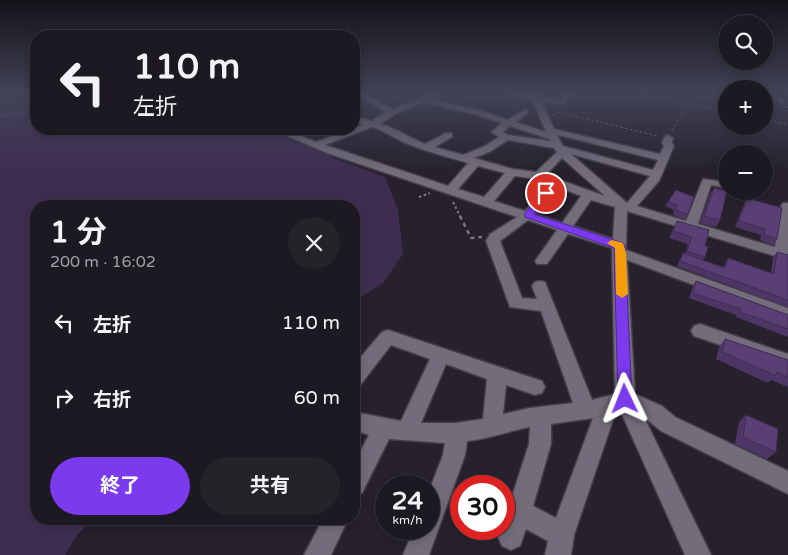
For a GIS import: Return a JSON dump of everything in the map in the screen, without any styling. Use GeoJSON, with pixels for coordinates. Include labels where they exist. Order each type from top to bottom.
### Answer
{"type":"FeatureCollection","features":[{"type":"Feature","properties":{"kind":"street"},"geometry":{"type":"LineString","coordinates":[[360,128],[379,120]]}},
{"type":"Feature","properties":{"kind":"street"},"geometry":{"type":"LineString","coordinates":[[502,120],[556,143],[656,174]]}},
{"type":"Feature","properties":{"kind":"street"},"geometry":{"type":"LineString","coordinates":[[512,120],[496,132],[506,137],[556,143]]}},
{"type":"Feature","properties":{"kind":"street"},"geometry":{"type":"LineString","coordinates":[[545,120],[556,143],[626,206]]}},
{"type":"Feature","properties":{"kind":"street"},"geometry":{"type":"LineString","coordinates":[[360,121],[388,129],[408,141],[426,148],[512,172],[539,176],[588,195],[785,255],[787,206]]}},
{"type":"Feature","properties":{"kind":"street"},"geometry":{"type":"LineString","coordinates":[[587,138],[596,129]]}},
{"type":"Feature","properties":{"kind":"street"},"geometry":{"type":"LineString","coordinates":[[539,176],[563,133],[663,158]]}},
{"type":"Feature","properties":{"kind":"street"},"geometry":{"type":"LineString","coordinates":[[291,135],[316,145],[566,227],[788,314]]}},
{"type":"Feature","properties":{"kind":"street"},"geometry":{"type":"LineString","coordinates":[[316,145],[339,135]]}},
{"type":"Feature","properties":{"kind":"street"},"geometry":{"type":"LineString","coordinates":[[426,148],[448,135]]}},
{"type":"Feature","properties":{"kind":"street"},"geometry":{"type":"LineString","coordinates":[[452,189],[470,160],[506,137]]}},
{"type":"Feature","properties":{"kind":"street"},"geometry":{"type":"LineString","coordinates":[[624,148],[631,138]]}},
{"type":"Feature","properties":{"kind":"street"},"geometry":{"type":"LineString","coordinates":[[519,512],[560,545],[606,405],[620,249],[626,206],[653,181],[669,146],[667,144],[668,138]]}},
{"type":"Feature","properties":{"kind":"street"},"geometry":{"type":"LineString","coordinates":[[487,201],[512,172]]}},
{"type":"Feature","properties":{"kind":"street"},"geometry":{"type":"LineString","coordinates":[[691,226],[707,181],[718,183]]}},
{"type":"Feature","properties":{"kind":"street"},"geometry":{"type":"LineString","coordinates":[[547,306],[516,303],[493,241],[495,237],[528,215],[555,182]]}},
{"type":"Feature","properties":{"kind":"street"},"geometry":{"type":"LineString","coordinates":[[542,261],[588,195]]}},
{"type":"Feature","properties":{"kind":"street"},"geometry":{"type":"LineString","coordinates":[[540,286],[547,306],[698,555]]}},
{"type":"Feature","properties":{"kind":"street"},"geometry":{"type":"LineString","coordinates":[[700,331],[788,361]]}},
{"type":"Feature","properties":{"kind":"street"},"geometry":{"type":"LineString","coordinates":[[360,371],[388,337],[535,387]]}},
{"type":"Feature","properties":{"kind":"street"},"geometry":{"type":"LineString","coordinates":[[407,430],[441,354]]}},
{"type":"Feature","properties":{"kind":"street"},"geometry":{"type":"LineString","coordinates":[[492,428],[497,374]]}},
{"type":"Feature","properties":{"kind":"street"},"geometry":{"type":"LineString","coordinates":[[360,423],[382,430],[407,430],[428,434],[457,433],[492,428],[516,420],[541,418],[606,405],[655,412],[668,424],[788,483]]}},
{"type":"Feature","properties":{"kind":"street"},"geometry":{"type":"LineString","coordinates":[[515,524],[540,444],[541,418]]}},
{"type":"Feature","properties":{"kind":"street"},"geometry":{"type":"LineString","coordinates":[[360,473],[382,430]]}},
{"type":"Feature","properties":{"kind":"street"},"geometry":{"type":"LineString","coordinates":[[440,493],[454,455],[457,433]]}},
{"type":"Feature","properties":{"kind":"street"},"geometry":{"type":"LineString","coordinates":[[317,555],[333,525]]}},
{"type":"Feature","properties":{"kind":"street"},"geometry":{"type":"LineString","coordinates":[[416,555],[422,540]]}},
{"type":"Feature","properties":{"kind":"path"},"geometry":{"type":"LineString","coordinates":[[591,120],[668,138],[679,120]]}},
{"type":"Feature","properties":{"kind":"path"},"geometry":{"type":"LineString","coordinates":[[773,121],[788,124]]}},
{"type":"Feature","properties":{"kind":"path"},"geometry":{"type":"LineString","coordinates":[[452,189],[449,192],[470,238],[495,237]]}},
{"type":"Feature","properties":{"kind":"shaded area"},"geometry":{"type":"Polygon","coordinates":[[[0,120],[30,120],[30,135],[282,135],[293,142],[322,151],[333,158],[385,177],[398,210],[403,254],[383,283],[360,297],[360,200],[30,200],[30,525],[87,525],[77,535],[65,555],[0,555],[0,120]]]}},
{"type":"Feature","properties":{"kind":"building"},"geometry":{"type":"Polygon","coordinates":[[[714,188],[718,189],[718,200],[725,200],[720,220],[704,216],[714,188]]]}},
{"type":"Feature","properties":{"kind":"building"},"geometry":{"type":"Polygon","coordinates":[[[676,190],[694,197],[688,214],[675,210],[677,205],[668,202],[676,190]]]}},
{"type":"Feature","properties":{"kind":"building"},"geometry":{"type":"Polygon","coordinates":[[[746,200],[754,200],[782,208],[777,239],[764,235],[765,229],[739,221],[746,200]]]}},
{"type":"Feature","properties":{"kind":"building"},"geometry":{"type":"Polygon","coordinates":[[[677,221],[709,230],[705,246],[708,247],[705,257],[687,251],[692,237],[673,231],[677,221]]]}},
{"type":"Feature","properties":{"kind":"building"},"geometry":{"type":"Polygon","coordinates":[[[777,252],[788,255],[788,300],[680,261],[683,253],[725,268],[728,258],[774,274],[777,252]]]}},
{"type":"Feature","properties":{"kind":"building"},"geometry":{"type":"Polygon","coordinates":[[[696,281],[788,315],[788,329],[740,312],[741,309],[693,293],[696,281]]]}},
{"type":"Feature","properties":{"kind":"building"},"geometry":{"type":"Polygon","coordinates":[[[725,339],[788,360],[788,377],[776,372],[776,376],[722,352],[725,339]]]}},
{"type":"Feature","properties":{"kind":"building"},"geometry":{"type":"Polygon","coordinates":[[[746,415],[778,429],[776,452],[743,437],[746,415]]]}},
{"type":"Feature","properties":{"kind":"slow traffic"},"geometry":{"type":"LineString","coordinates":[[612,243],[619,246],[621,253],[622,294]]}},
{"type":"Feature","properties":{"kind":"route"},"geometry":{"type":"LineString","coordinates":[[546,193],[528,215],[619,246],[621,253],[625,399]]}}]}
